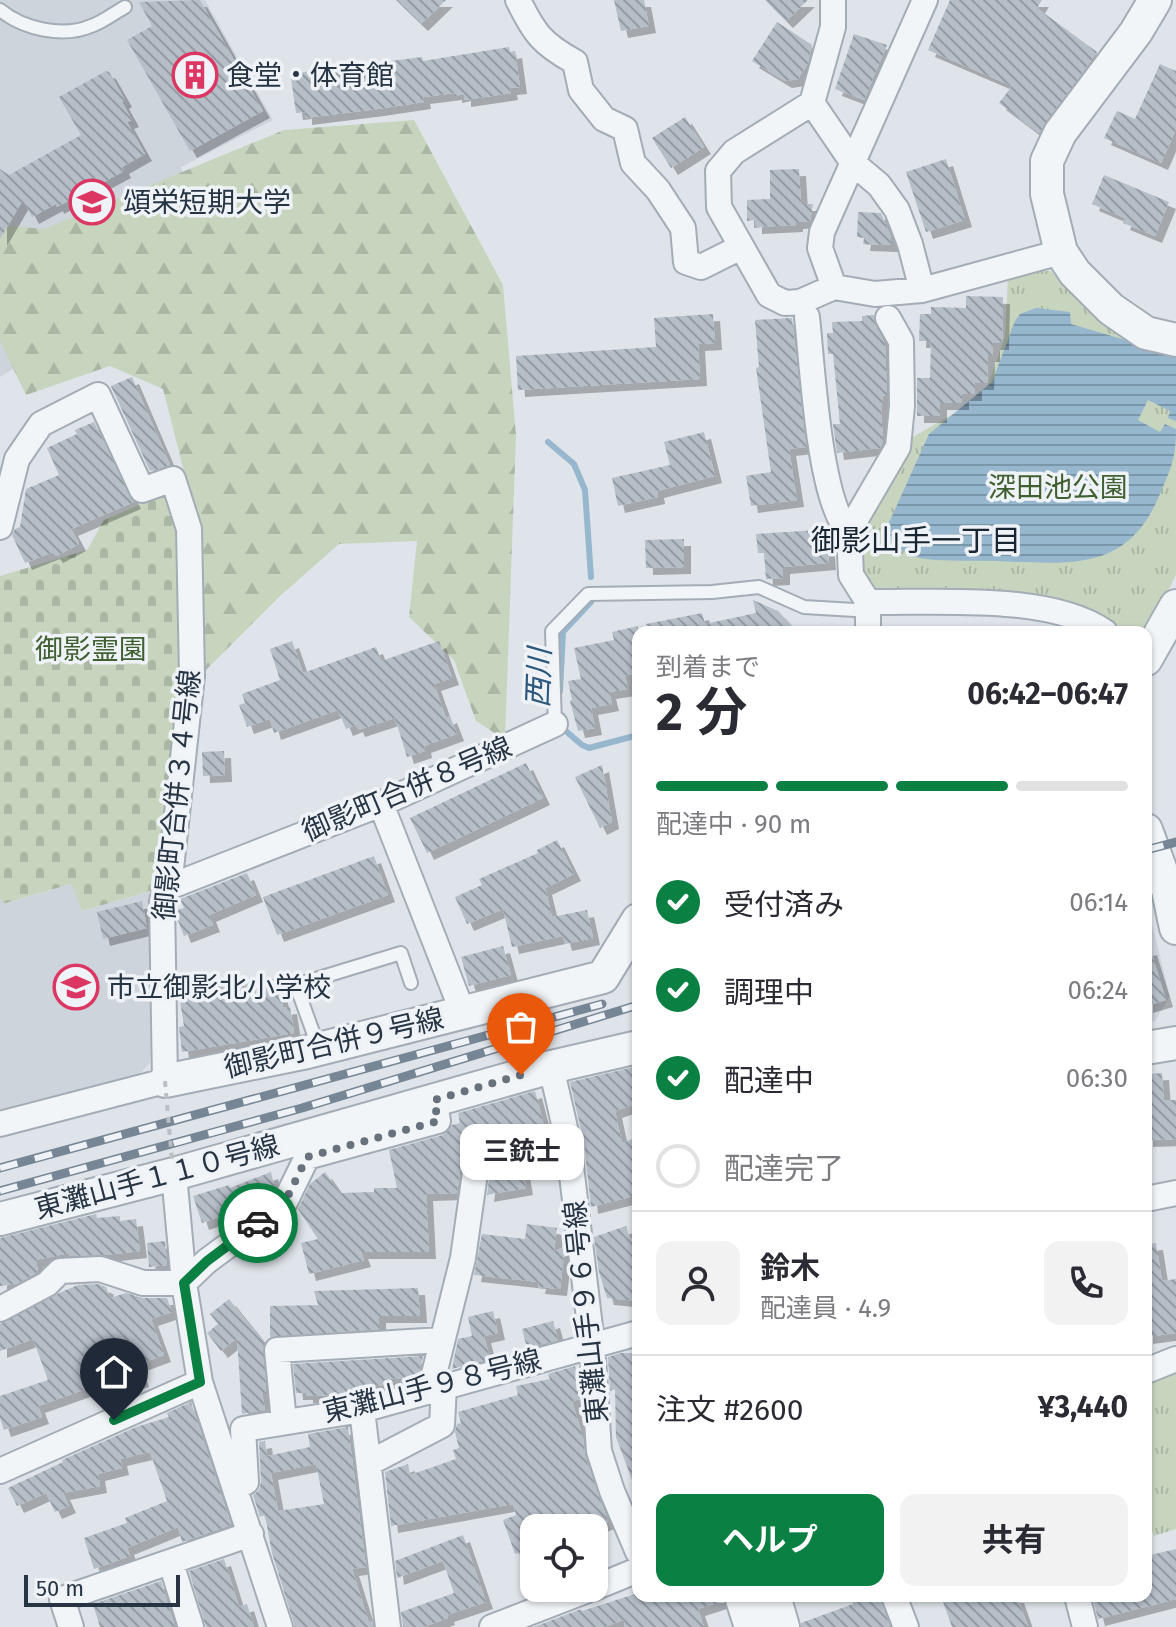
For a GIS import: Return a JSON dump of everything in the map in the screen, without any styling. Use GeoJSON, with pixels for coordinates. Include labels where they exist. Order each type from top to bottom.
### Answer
{"type":"FeatureCollection","features":[{"type":"Feature","properties":{"kind":"street"},"geometry":{"type":"LineString","coordinates":[[518,0],[530,25],[549,48],[575,62],[581,90],[604,119],[625,129],[633,163],[658,190],[683,228],[686,262],[701,267],[741,247]]}},
{"type":"Feature","properties":{"kind":"street"},"geometry":{"type":"LineString","coordinates":[[833,0],[833,27],[812,103],[734,152],[718,171],[719,207],[769,295],[785,303],[800,302],[834,287],[875,294],[922,290],[1061,252]]}},
{"type":"Feature","properties":{"kind":"street"},"geometry":{"type":"LineString","coordinates":[[834,287],[820,248],[822,232],[925,0]]}},
{"type":"Feature","properties":{"kind":"street"},"geometry":{"type":"LineString","coordinates":[[1155,0],[1136,32],[1060,133],[1047,161],[1047,194],[1061,252],[1075,273],[1111,309],[1146,333],[1176,340]]}},
{"type":"Feature","properties":{"kind":"street"},"geometry":{"type":"LineString","coordinates":[[812,103],[853,163],[879,185],[897,210],[922,290]]}},
{"type":"Feature","properties":{"kind":"street"},"geometry":{"type":"LineString","coordinates":[[807,317],[826,484],[841,523],[849,531]]}},
{"type":"Feature","properties":{"kind":"street"},"geometry":{"type":"LineString","coordinates":[[868,626],[868,602],[851,575],[849,531],[898,447],[902,406],[901,341],[888,318]]}},
{"type":"Feature","properties":{"kind":"street","name":"御影町合併３４号線"},"geometry":{"type":"LineString","coordinates":[[0,527],[17,459],[41,424],[98,395],[142,490],[173,479],[189,529],[192,676],[169,887],[162,901],[165,1081]]}},
{"type":"Feature","properties":{"kind":"street"},"geometry":{"type":"LineString","coordinates":[[868,602],[1000,604],[1050,610],[1096,626]]}},
{"type":"Feature","properties":{"kind":"street"},"geometry":{"type":"LineString","coordinates":[[1152,647],[1176,606]]}},
{"type":"Feature","properties":{"kind":"street","name":"御影町合併８号線"},"geometry":{"type":"LineString","coordinates":[[169,887],[381,804],[555,724]]}},
{"type":"Feature","properties":{"kind":"street"},"geometry":{"type":"LineString","coordinates":[[381,804],[463,1013]]}},
{"type":"Feature","properties":{"kind":"street"},"geometry":{"type":"LineString","coordinates":[[1152,844],[1172,889],[1176,928]]}},
{"type":"Feature","properties":{"kind":"street","name":"御影町合併９号線"},"geometry":{"type":"LineString","coordinates":[[0,1124],[165,1081],[319,1049],[603,977],[632,930]]}},
{"type":"Feature","properties":{"kind":"street"},"geometry":{"type":"LineString","coordinates":[[1152,1047],[1176,1043]]}},
{"type":"Feature","properties":{"kind":"street","name":"東灘山手１１０号線"},"geometry":{"type":"LineString","coordinates":[[0,1219],[173,1168],[551,1067],[632,1048]]}},
{"type":"Feature","properties":{"kind":"street","name":"東灘山手９６号線"},"geometry":{"type":"LineString","coordinates":[[551,1067],[568,1141],[592,1344],[599,1451],[632,1538]]}},
{"type":"Feature","properties":{"kind":"street"},"geometry":{"type":"LineString","coordinates":[[0,1309],[47,1284],[60,1271],[100,1269],[143,1283],[184,1283],[207,1261],[284,1204],[307,1157],[438,1121],[434,1100]]}},
{"type":"Feature","properties":{"kind":"street"},"geometry":{"type":"LineString","coordinates":[[369,1463],[442,1425],[437,1388],[442,1340],[463,1258],[477,1159],[568,1141]]}},
{"type":"Feature","properties":{"kind":"street"},"geometry":{"type":"LineString","coordinates":[[173,1168],[184,1283],[200,1382],[280,1627]]}},
{"type":"Feature","properties":{"kind":"street"},"geometry":{"type":"LineString","coordinates":[[1152,1198],[1176,1193]]}},
{"type":"Feature","properties":{"kind":"street","name":"東灘山手９８号線"},"geometry":{"type":"LineString","coordinates":[[235,1489],[246,1482],[243,1429],[362,1410],[632,1334]]}},
{"type":"Feature","properties":{"kind":"street"},"geometry":{"type":"LineString","coordinates":[[284,1422],[277,1350],[442,1340]]}},
{"type":"Feature","properties":{"kind":"street"},"geometry":{"type":"LineString","coordinates":[[1152,1369],[1176,1359]]}},
{"type":"Feature","properties":{"kind":"street"},"geometry":{"type":"LineString","coordinates":[[0,1471],[200,1382]]}},
{"type":"Feature","properties":{"kind":"street"},"geometry":{"type":"LineString","coordinates":[[362,1410],[388,1627]]}},
{"type":"Feature","properties":{"kind":"street"},"geometry":{"type":"LineString","coordinates":[[71,1627],[62,1599],[251,1534]]}},
{"type":"Feature","properties":{"kind":"street"},"geometry":{"type":"LineString","coordinates":[[171,1563],[191,1627]]}},
{"type":"Feature","properties":{"kind":"street"},"geometry":{"type":"LineString","coordinates":[[608,1582],[632,1572]]}},
{"type":"Feature","properties":{"kind":"street"},"geometry":{"type":"LineString","coordinates":[[492,1627],[531,1621],[567,1602]]}},
{"type":"Feature","properties":{"kind":"street"},"geometry":{"type":"LineString","coordinates":[[743,1602],[751,1627]]}},
{"type":"Feature","properties":{"kind":"street"},"geometry":{"type":"LineString","coordinates":[[776,1602],[783,1627]]}},
{"type":"Feature","properties":{"kind":"street"},"geometry":{"type":"LineString","coordinates":[[896,1602],[906,1627]]}},
{"type":"Feature","properties":{"kind":"street"},"geometry":{"type":"LineString","coordinates":[[1079,1602],[1085,1627]]}},
{"type":"Feature","properties":{"kind":"lane"},"geometry":{"type":"LineString","coordinates":[[0,10],[17,22],[35,29],[65,31],[89,28],[125,7]]}},
{"type":"Feature","properties":{"kind":"lane"},"geometry":{"type":"LineString","coordinates":[[875,294],[888,318]]}},
{"type":"Feature","properties":{"kind":"lane","name":"御影町合併８号線"},"geometry":{"type":"LineString","coordinates":[[555,724],[552,631],[588,594],[712,592],[759,587],[804,607],[855,610],[868,602]]}},
{"type":"Feature","properties":{"kind":"lane"},"geometry":{"type":"LineString","coordinates":[[319,1049],[296,985],[401,953],[411,983]]}},
{"type":"Feature","properties":{"kind":"path"},"geometry":{"type":"LineString","coordinates":[[165,1081],[173,1168]]}},
{"type":"Feature","properties":{"kind":"shaded area","name":"頌栄短期大学"},"geometry":{"type":"Polygon","coordinates":[[[0,0],[205,0],[273,120],[181,167],[187,188],[59,340],[0,377],[0,0]]]}},
{"type":"Feature","properties":{"kind":"shaded area","name":"市立御影北小学校"},"geometry":{"type":"Polygon","coordinates":[[[71,884],[83,911],[154,890],[150,1063],[138,1076],[0,1113],[0,897],[4,904],[71,884]]]}},
{"type":"Feature","properties":{"kind":"shaded area"},"geometry":{"type":"Polygon","coordinates":[[[1152,924],[1170,996],[1152,1021],[1152,924]]]}},
{"type":"Feature","properties":{"kind":"green space"},"geometry":{"type":"Polygon","coordinates":[[[414,120],[503,285],[516,435],[505,740],[476,721],[454,660],[409,617],[417,541],[339,544],[280,596],[202,674],[198,527],[163,389],[110,366],[26,395],[0,341],[0,225],[44,229],[284,130],[414,120]]]}},
{"type":"Feature","properties":{"kind":"green space","name":"深田池公園"},"geometry":{"type":"Polygon","coordinates":[[[1029,271],[1051,271],[1091,314],[1132,342],[1176,352],[1176,575],[1150,626],[1078,626],[889,595],[870,587],[861,574],[860,531],[906,441],[984,396],[1005,337],[1008,277],[1029,271]]]}},
{"type":"Feature","properties":{"kind":"green space","name":"御影霊園"},"geometry":{"type":"Polygon","coordinates":[[[171,491],[180,540],[185,640],[164,890],[154,890],[82,911],[71,884],[3,904],[0,897],[0,576],[87,550],[104,520],[171,491]]]}},
{"type":"Feature","properties":{"kind":"green space"},"geometry":{"type":"Polygon","coordinates":[[[1176,1369],[1176,1529],[1154,1536],[1152,1531],[1152,1379],[1176,1369]]]}},
{"type":"Feature","properties":{"kind":"water","name":"深田池公園"},"geometry":{"type":"Polygon","coordinates":[[[1036,308],[1070,312],[1071,324],[1176,355],[1176,421],[1168,418],[1170,411],[1148,400],[1138,420],[1160,432],[1165,424],[1176,429],[1172,463],[1160,494],[1146,520],[1130,539],[1092,559],[1046,563],[939,560],[908,555],[891,541],[887,527],[929,434],[992,382],[1015,321],[1020,314],[1036,308]]]}},
{"type":"Feature","properties":{"kind":"building","name":"食堂・体育館"},"geometry":{"type":"Polygon","coordinates":[[[200,0],[263,111],[190,151],[127,40],[152,26],[139,2],[200,0]]]}},
{"type":"Feature","properties":{"kind":"building"},"geometry":{"type":"Polygon","coordinates":[[[396,0],[446,0],[421,24],[396,0]]]}},
{"type":"Feature","properties":{"kind":"building"},"geometry":{"type":"Polygon","coordinates":[[[614,0],[644,0],[649,26],[621,31],[614,0]]]}},
{"type":"Feature","properties":{"kind":"building"},"geometry":{"type":"Polygon","coordinates":[[[765,0],[808,0],[786,21],[765,0]]]}},
{"type":"Feature","properties":{"kind":"building"},"geometry":{"type":"Polygon","coordinates":[[[950,0],[1042,0],[1037,8],[1097,52],[1039,133],[999,103],[1012,86],[928,50],[950,0]]]}},
{"type":"Feature","properties":{"kind":"building"},"geometry":{"type":"Polygon","coordinates":[[[777,22],[812,45],[808,63],[798,79],[785,81],[752,61],[777,22]]]}},
{"type":"Feature","properties":{"kind":"building"},"geometry":{"type":"Polygon","coordinates":[[[854,34],[887,45],[864,100],[835,89],[854,34]]]}},
{"type":"Feature","properties":{"kind":"building"},"geometry":{"type":"Polygon","coordinates":[[[509,47],[510,52],[515,51],[520,87],[510,88],[511,93],[464,100],[464,94],[455,96],[455,93],[423,97],[424,102],[305,118],[305,112],[296,113],[291,78],[297,78],[297,73],[422,57],[423,61],[509,47]]]}},
{"type":"Feature","properties":{"kind":"building"},"geometry":{"type":"Polygon","coordinates":[[[1160,64],[1176,71],[1176,129],[1161,163],[1104,138],[1117,111],[1135,119],[1160,64]]]}},
{"type":"Feature","properties":{"kind":"building"},"geometry":{"type":"Polygon","coordinates":[[[106,71],[125,100],[122,102],[132,120],[127,122],[145,154],[122,167],[124,171],[32,217],[23,200],[0,239],[0,169],[9,175],[81,135],[59,97],[106,71]]]}},
{"type":"Feature","properties":{"kind":"building"},"geometry":{"type":"Polygon","coordinates":[[[685,117],[704,147],[671,168],[652,138],[685,117]]]}},
{"type":"Feature","properties":{"kind":"building"},"geometry":{"type":"Polygon","coordinates":[[[946,159],[965,220],[926,232],[906,172],[946,159]]]}},
{"type":"Feature","properties":{"kind":"building"},"geometry":{"type":"Polygon","coordinates":[[[799,169],[801,204],[813,204],[810,221],[796,222],[796,225],[755,227],[755,220],[747,221],[747,200],[770,199],[770,170],[799,169]]]}},
{"type":"Feature","properties":{"kind":"building"},"geometry":{"type":"Polygon","coordinates":[[[1104,175],[1169,202],[1155,236],[1123,223],[1125,218],[1092,204],[1104,175]]]}},
{"type":"Feature","properties":{"kind":"building"},"geometry":{"type":"Polygon","coordinates":[[[858,212],[881,213],[891,245],[863,244],[864,238],[857,237],[858,212]]]}},
{"type":"Feature","properties":{"kind":"building"},"geometry":{"type":"Polygon","coordinates":[[[966,296],[1003,297],[1002,343],[993,343],[993,355],[988,355],[987,383],[975,383],[975,394],[962,394],[962,403],[940,403],[940,416],[917,416],[917,378],[930,378],[931,341],[919,341],[920,314],[931,314],[931,307],[966,308],[966,296]]]}},
{"type":"Feature","properties":{"kind":"building"},"geometry":{"type":"Polygon","coordinates":[[[713,314],[715,343],[698,344],[700,379],[518,390],[516,356],[656,347],[654,318],[713,314]]]}},
{"type":"Feature","properties":{"kind":"building"},"geometry":{"type":"Polygon","coordinates":[[[874,315],[875,325],[885,344],[887,396],[883,396],[881,406],[883,442],[880,448],[837,453],[833,424],[840,424],[833,354],[828,354],[827,333],[833,333],[832,322],[862,321],[862,316],[874,315]]]}},
{"type":"Feature","properties":{"kind":"building"},"geometry":{"type":"Polygon","coordinates":[[[792,318],[806,447],[789,449],[797,500],[751,506],[746,476],[771,472],[756,368],[759,367],[755,320],[792,318]]]}},
{"type":"Feature","properties":{"kind":"building"},"geometry":{"type":"Polygon","coordinates":[[[132,377],[170,465],[150,471],[111,386],[132,377]]]}},
{"type":"Feature","properties":{"kind":"building"},"geometry":{"type":"Polygon","coordinates":[[[94,422],[134,502],[71,529],[79,544],[56,556],[53,552],[25,563],[12,535],[20,527],[26,489],[59,475],[47,448],[94,422]]]}},
{"type":"Feature","properties":{"kind":"building"},"geometry":{"type":"Polygon","coordinates":[[[704,432],[715,476],[657,491],[658,497],[618,506],[612,478],[670,465],[664,442],[704,432]]]}},
{"type":"Feature","properties":{"kind":"building"},"geometry":{"type":"Polygon","coordinates":[[[818,530],[818,538],[827,538],[829,563],[783,567],[783,578],[766,579],[764,553],[758,553],[756,534],[818,530]]]}},
{"type":"Feature","properties":{"kind":"building"},"geometry":{"type":"Polygon","coordinates":[[[684,539],[684,567],[646,568],[645,540],[684,539]]]}},
{"type":"Feature","properties":{"kind":"building"},"geometry":{"type":"Polygon","coordinates":[[[753,600],[778,611],[792,626],[646,624],[702,613],[705,624],[756,613],[753,600]]]}},
{"type":"Feature","properties":{"kind":"building"},"geometry":{"type":"Polygon","coordinates":[[[632,627],[632,674],[625,676],[628,689],[609,692],[612,704],[591,708],[595,728],[578,731],[568,681],[581,679],[574,648],[614,640],[612,632],[632,627]]]}},
{"type":"Feature","properties":{"kind":"building"},"geometry":{"type":"Polygon","coordinates":[[[292,641],[303,673],[376,647],[381,661],[439,641],[452,678],[434,684],[446,718],[450,716],[457,734],[424,746],[425,751],[407,757],[395,718],[358,730],[356,725],[346,729],[338,710],[274,733],[270,719],[247,727],[239,705],[245,703],[242,694],[280,680],[270,649],[292,641]]]}},
{"type":"Feature","properties":{"kind":"building"},"geometry":{"type":"Polygon","coordinates":[[[224,751],[225,775],[203,776],[202,752],[224,751]]]}},
{"type":"Feature","properties":{"kind":"building"},"geometry":{"type":"Polygon","coordinates":[[[526,763],[543,798],[427,853],[410,818],[526,763]]]}},
{"type":"Feature","properties":{"kind":"building"},"geometry":{"type":"Polygon","coordinates":[[[602,765],[612,822],[600,828],[575,777],[602,765]]]}},
{"type":"Feature","properties":{"kind":"building"},"geometry":{"type":"Polygon","coordinates":[[[557,840],[574,874],[545,888],[552,917],[587,910],[593,938],[565,944],[563,936],[512,947],[503,909],[467,924],[455,897],[482,885],[479,879],[538,853],[537,850],[557,840]]]}},
{"type":"Feature","properties":{"kind":"building"},"geometry":{"type":"Polygon","coordinates":[[[374,856],[388,895],[277,935],[263,897],[374,856]]]}},
{"type":"Feature","properties":{"kind":"building"},"geometry":{"type":"Polygon","coordinates":[[[247,873],[256,895],[209,915],[213,925],[184,936],[177,918],[177,910],[184,908],[180,899],[247,873]]]}},
{"type":"Feature","properties":{"kind":"building"},"geometry":{"type":"Polygon","coordinates":[[[142,901],[147,928],[103,939],[97,912],[142,901]]]}},
{"type":"Feature","properties":{"kind":"building"},"geometry":{"type":"Polygon","coordinates":[[[503,946],[511,975],[469,986],[461,957],[503,946]]]}},
{"type":"Feature","properties":{"kind":"building"},"geometry":{"type":"Polygon","coordinates":[[[1152,954],[1166,1000],[1152,1004],[1152,954]]]}},
{"type":"Feature","properties":{"kind":"building"},"geometry":{"type":"Polygon","coordinates":[[[252,978],[252,982],[278,978],[283,1008],[290,1007],[294,1033],[182,1052],[179,1027],[184,1026],[179,995],[207,990],[206,986],[252,978]]]}},
{"type":"Feature","properties":{"kind":"building"},"geometry":{"type":"Polygon","coordinates":[[[632,1067],[632,1105],[615,1111],[622,1143],[632,1139],[632,1197],[591,1207],[584,1143],[570,1082],[632,1067]]]}},
{"type":"Feature","properties":{"kind":"building"},"geometry":{"type":"Polygon","coordinates":[[[1162,1073],[1164,1100],[1176,1100],[1176,1139],[1152,1140],[1152,1074],[1162,1073]]]}},
{"type":"Feature","properties":{"kind":"building"},"geometry":{"type":"Polygon","coordinates":[[[535,1091],[545,1130],[473,1145],[462,1156],[457,1193],[426,1194],[429,1252],[361,1252],[364,1260],[309,1274],[301,1243],[318,1239],[298,1209],[310,1184],[325,1172],[340,1193],[397,1188],[389,1150],[443,1135],[452,1125],[460,1123],[458,1113],[535,1091]]]}},
{"type":"Feature","properties":{"kind":"building"},"geometry":{"type":"Polygon","coordinates":[[[522,1165],[526,1188],[487,1195],[490,1172],[522,1165]]]}},
{"type":"Feature","properties":{"kind":"building"},"geometry":{"type":"Polygon","coordinates":[[[271,1172],[275,1189],[259,1204],[202,1223],[193,1196],[229,1185],[230,1188],[271,1172]]]}},
{"type":"Feature","properties":{"kind":"building"},"geometry":{"type":"Polygon","coordinates":[[[96,1214],[97,1218],[120,1216],[120,1221],[136,1219],[140,1251],[70,1256],[69,1253],[36,1260],[38,1272],[16,1284],[0,1286],[0,1238],[96,1214]]]}},
{"type":"Feature","properties":{"kind":"building"},"geometry":{"type":"Polygon","coordinates":[[[527,1224],[557,1228],[554,1251],[565,1247],[560,1289],[538,1287],[539,1282],[474,1275],[482,1234],[525,1239],[527,1224]]]}},
{"type":"Feature","properties":{"kind":"building"},"geometry":{"type":"Polygon","coordinates":[[[626,1226],[632,1238],[632,1300],[607,1298],[599,1272],[594,1237],[626,1226]]]}},
{"type":"Feature","properties":{"kind":"building"},"geometry":{"type":"Polygon","coordinates":[[[165,1241],[167,1265],[149,1267],[147,1243],[165,1241]]]}},
{"type":"Feature","properties":{"kind":"building"},"geometry":{"type":"Polygon","coordinates":[[[1152,1243],[1156,1243],[1162,1281],[1176,1279],[1176,1333],[1152,1336],[1152,1243]]]}},
{"type":"Feature","properties":{"kind":"building"},"geometry":{"type":"Polygon","coordinates":[[[98,1284],[106,1287],[110,1298],[126,1293],[143,1298],[167,1298],[172,1312],[151,1319],[164,1355],[137,1365],[142,1380],[109,1391],[106,1382],[38,1406],[42,1417],[4,1430],[0,1418],[0,1396],[48,1380],[33,1339],[0,1351],[0,1324],[78,1285],[98,1284]]]}},
{"type":"Feature","properties":{"kind":"building"},"geometry":{"type":"Polygon","coordinates":[[[418,1288],[420,1316],[379,1316],[379,1329],[270,1337],[270,1306],[318,1305],[314,1291],[418,1288]]]}},
{"type":"Feature","properties":{"kind":"building"},"geometry":{"type":"Polygon","coordinates":[[[229,1299],[264,1343],[266,1393],[262,1393],[265,1410],[242,1414],[237,1338],[221,1351],[207,1333],[218,1324],[210,1314],[229,1299]]]}},
{"type":"Feature","properties":{"kind":"building"},"geometry":{"type":"Polygon","coordinates":[[[493,1311],[498,1333],[484,1336],[490,1359],[452,1369],[458,1339],[472,1336],[468,1317],[493,1311]]]}},
{"type":"Feature","properties":{"kind":"building"},"geometry":{"type":"Polygon","coordinates":[[[553,1321],[558,1340],[527,1348],[522,1329],[553,1321]]]}},
{"type":"Feature","properties":{"kind":"building"},"geometry":{"type":"Polygon","coordinates":[[[632,1353],[632,1480],[616,1437],[615,1389],[610,1391],[608,1357],[632,1353]]]}},
{"type":"Feature","properties":{"kind":"building"},"geometry":{"type":"Polygon","coordinates":[[[423,1356],[418,1377],[386,1379],[386,1385],[355,1386],[355,1396],[331,1400],[331,1395],[306,1396],[306,1393],[296,1393],[293,1364],[423,1356]]]}},
{"type":"Feature","properties":{"kind":"building"},"geometry":{"type":"Polygon","coordinates":[[[575,1366],[581,1399],[572,1401],[585,1456],[605,1514],[520,1514],[520,1552],[515,1554],[503,1520],[516,1515],[513,1504],[391,1526],[385,1472],[408,1464],[410,1475],[456,1459],[453,1450],[459,1448],[455,1432],[457,1424],[461,1423],[458,1412],[518,1395],[516,1386],[550,1379],[548,1374],[575,1366]]]}},
{"type":"Feature","properties":{"kind":"building"},"geometry":{"type":"Polygon","coordinates":[[[191,1402],[231,1525],[182,1542],[178,1527],[127,1548],[130,1556],[94,1569],[84,1538],[127,1523],[125,1518],[167,1501],[150,1452],[120,1459],[122,1468],[98,1474],[100,1486],[63,1493],[69,1506],[55,1512],[46,1493],[17,1506],[8,1488],[136,1427],[169,1417],[167,1413],[191,1402]]]}},
{"type":"Feature","properties":{"kind":"building"},"geometry":{"type":"Polygon","coordinates":[[[348,1427],[366,1567],[352,1569],[373,1627],[295,1627],[272,1553],[265,1515],[260,1517],[253,1495],[259,1490],[261,1482],[259,1442],[265,1441],[267,1456],[310,1447],[308,1434],[348,1427]],[[316,1464],[271,1473],[278,1511],[324,1504],[316,1464]]]}},
{"type":"Feature","properties":{"kind":"building"},"geometry":{"type":"Polygon","coordinates":[[[463,1535],[486,1602],[423,1627],[403,1627],[401,1612],[454,1593],[443,1561],[397,1578],[395,1561],[463,1535]]]}},
{"type":"Feature","properties":{"kind":"building"},"geometry":{"type":"Polygon","coordinates":[[[1176,1549],[1176,1599],[1098,1619],[1094,1602],[1152,1602],[1152,1555],[1176,1549]]]}},
{"type":"Feature","properties":{"kind":"building"},"geometry":{"type":"Polygon","coordinates":[[[224,1559],[239,1607],[247,1604],[254,1627],[206,1627],[189,1571],[224,1559]]]}},
{"type":"Feature","properties":{"kind":"building"},"geometry":{"type":"Polygon","coordinates":[[[161,1581],[175,1627],[100,1627],[93,1604],[161,1581]]]}},
{"type":"Feature","properties":{"kind":"building"},"geometry":{"type":"Polygon","coordinates":[[[632,1595],[632,1602],[720,1602],[698,1609],[704,1627],[625,1627],[624,1620],[604,1627],[534,1627],[632,1595]]]}},
{"type":"Feature","properties":{"kind":"building"},"geometry":{"type":"Polygon","coordinates":[[[881,1602],[890,1627],[801,1627],[801,1623],[853,1604],[881,1602]]]}},
{"type":"Feature","properties":{"kind":"building"},"geometry":{"type":"Polygon","coordinates":[[[943,1602],[1019,1602],[1028,1627],[952,1627],[943,1602]]]}},
{"type":"Feature","properties":{"kind":"waterway","name":"西川"},"geometry":{"type":"LineString","coordinates":[[548,442],[574,464],[585,490],[591,577]]}},
{"type":"Feature","properties":{"kind":"waterway","name":"西川"},"geometry":{"type":"LineString","coordinates":[[560,691],[563,632],[591,602]]}},
{"type":"Feature","properties":{"kind":"waterway","name":"西川"},"geometry":{"type":"LineString","coordinates":[[560,726],[589,748],[632,737]]}},
{"type":"Feature","properties":{"kind":"railway"},"geometry":{"type":"LineString","coordinates":[[1152,848],[1176,842]]}},
{"type":"Feature","properties":{"kind":"railway"},"geometry":{"type":"LineString","coordinates":[[0,1168],[602,1004]]}},
{"type":"Feature","properties":{"kind":"railway"},"geometry":{"type":"LineString","coordinates":[[0,1191],[302,1108],[632,1007]]}},
{"type":"Feature","properties":{"kind":"way so far"},"geometry":{"type":"LineString","coordinates":[[258,1223],[284,1204],[307,1157],[438,1121],[434,1100],[521,1075]]}},
{"type":"Feature","properties":{"kind":"place","name":"食堂・体育館"},"geometry":{"type":"Point","coordinates":[195,75]}},
{"type":"Feature","properties":{"kind":"place","name":"頌栄短期大学"},"geometry":{"type":"Point","coordinates":[92,202]}},
{"type":"Feature","properties":{"kind":"place","name":"市立御影北小学校"},"geometry":{"type":"Point","coordinates":[76,987]}},
{"type":"Feature","properties":{"kind":"place","name":"三銃士"},"geometry":{"type":"Point","coordinates":[521,1075]}},
{"type":"Feature","properties":{"kind":"district","name":"御影山手一丁目"},"geometry":{"type":"Point","coordinates":[916,541]}},
{"type":"Feature","properties":{"kind":"route"},"geometry":{"type":"LineString","coordinates":[[114,1420],[200,1382],[184,1283],[207,1261],[258,1223]]}}]}
